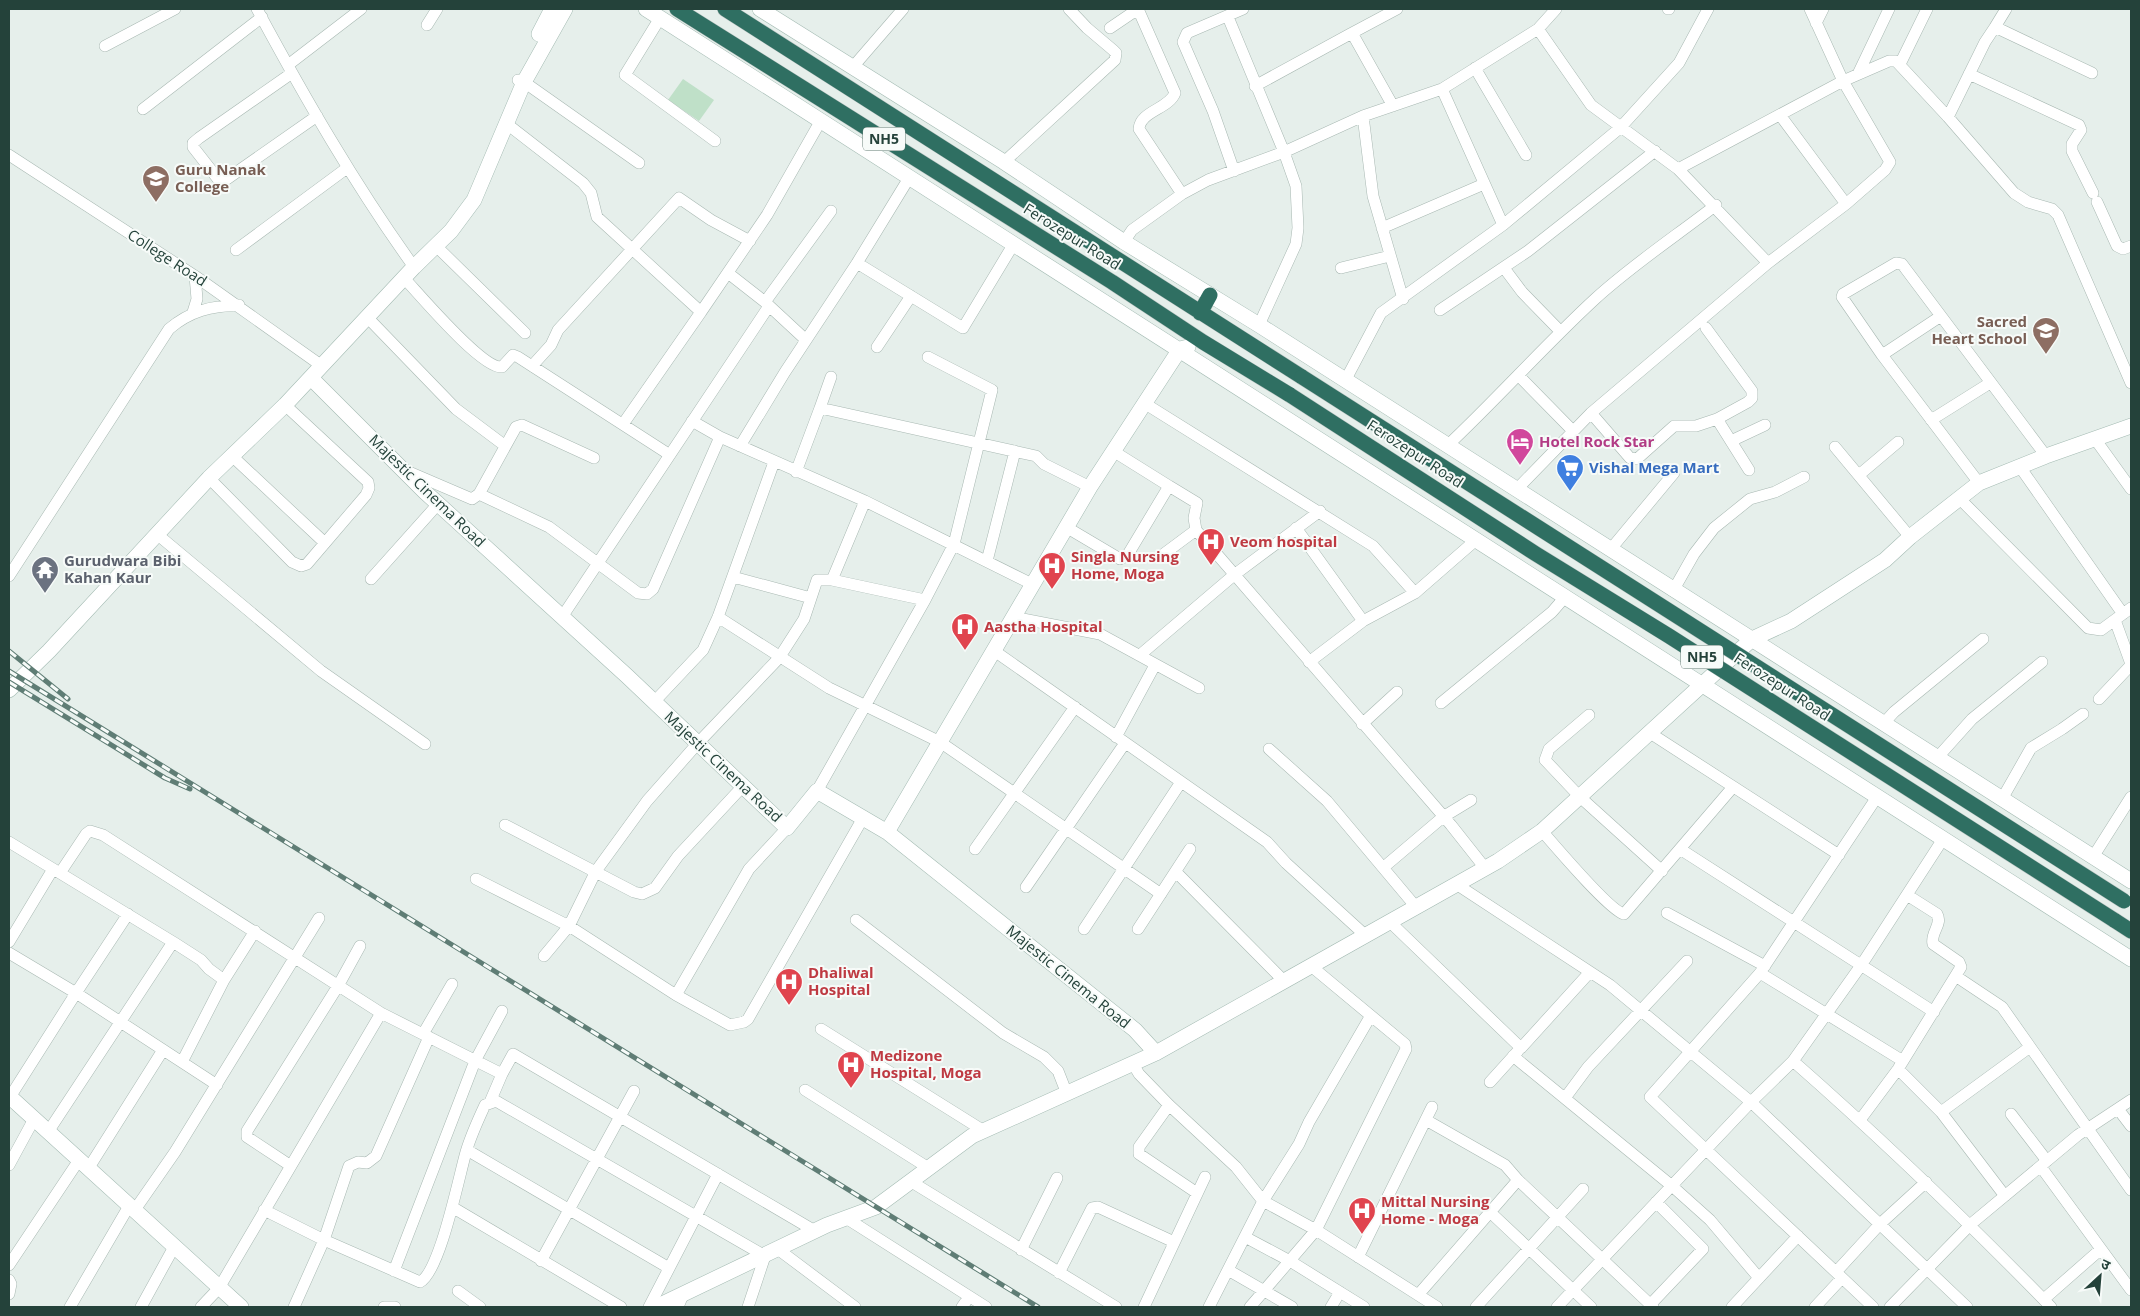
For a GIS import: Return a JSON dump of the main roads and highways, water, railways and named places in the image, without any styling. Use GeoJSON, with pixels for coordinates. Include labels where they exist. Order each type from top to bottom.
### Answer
{"type":"FeatureCollection","features":[{"type":"Feature","properties":{"kind":"highway","name":"Ferozepur Road"},"geometry":{"type":"LineString","coordinates":[[677,9],[1203,342],[1290,395],[1536,554],[1677,640],[2131,931]]}},
{"type":"Feature","properties":{"kind":"highway","name":"Ferozepur Road"},"geometry":{"type":"LineString","coordinates":[[725,9],[2127,904]]}},
{"type":"Feature","properties":{"kind":"highway"},"geometry":{"type":"LineString","coordinates":[[1200,313],[1210,296]]}},
{"type":"Feature","properties":{"kind":"railway"},"geometry":{"type":"LineString","coordinates":[[9,651],[68,699]]}},
{"type":"Feature","properties":{"kind":"railway"},"geometry":{"type":"LineString","coordinates":[[9,671],[1038,1307]]}},
{"type":"Feature","properties":{"kind":"railway"},"geometry":{"type":"LineString","coordinates":[[9,682],[165,778],[190,789]]}},
{"type":"Feature","properties":{"kind":"place","name":"Guru Nanak College"},"geometry":{"type":"Point","coordinates":[156,203]}},
{"type":"Feature","properties":{"kind":"place","name":"Sacred Heart School"},"geometry":{"type":"Point","coordinates":[2046,355]}},
{"type":"Feature","properties":{"kind":"place","name":"Hotel Rock Star"},"geometry":{"type":"Point","coordinates":[1520,466]}},
{"type":"Feature","properties":{"kind":"place","name":"Vishal Mega Mart"},"geometry":{"type":"Point","coordinates":[1570,492]}},
{"type":"Feature","properties":{"kind":"place","name":"Veom hospital"},"geometry":{"type":"Point","coordinates":[1211,566]}},
{"type":"Feature","properties":{"kind":"place","name":"Singla Nursing Home, Moga"},"geometry":{"type":"Point","coordinates":[1052,590]}},
{"type":"Feature","properties":{"kind":"place","name":"Gurudwara Bibi Kahan Kaur"},"geometry":{"type":"Point","coordinates":[45,594]}},
{"type":"Feature","properties":{"kind":"place","name":"Aastha Hospital"},"geometry":{"type":"Point","coordinates":[965,651]}},
{"type":"Feature","properties":{"kind":"place","name":"Dhaliwal Hospital"},"geometry":{"type":"Point","coordinates":[789,1006]}},
{"type":"Feature","properties":{"kind":"place","name":"Medizone Hospital, Moga"},"geometry":{"type":"Point","coordinates":[851,1089]}},
{"type":"Feature","properties":{"kind":"place","name":"Mittal Nursing Home - Moga"},"geometry":{"type":"Point","coordinates":[1362,1235]}}]}
